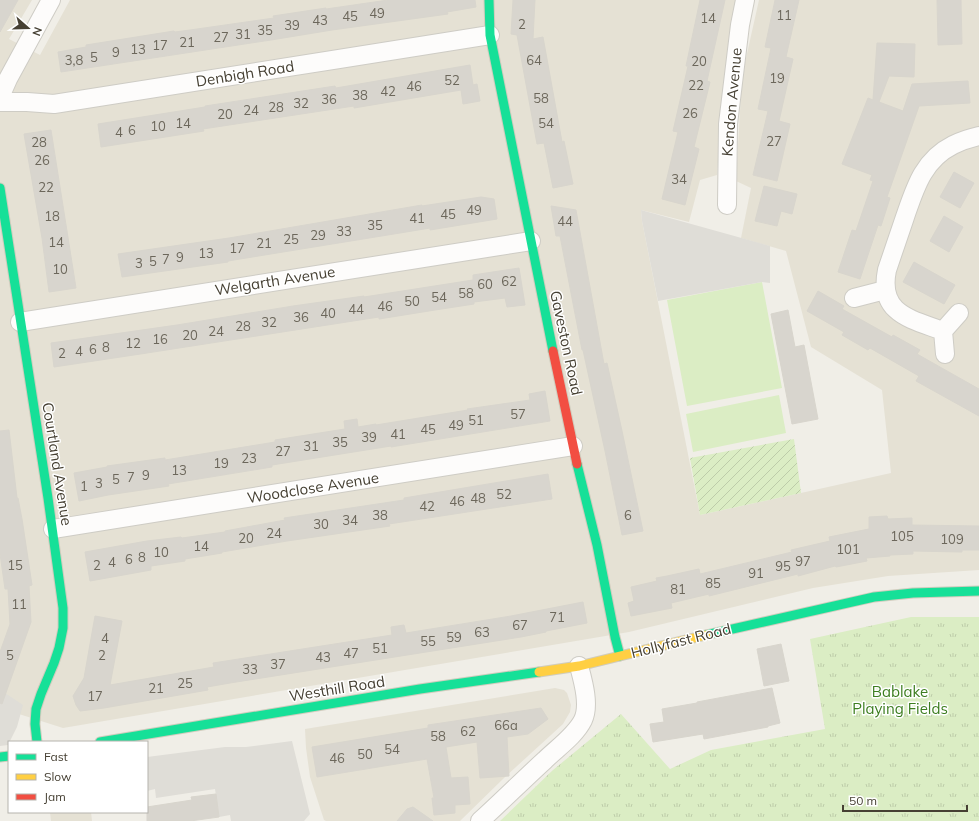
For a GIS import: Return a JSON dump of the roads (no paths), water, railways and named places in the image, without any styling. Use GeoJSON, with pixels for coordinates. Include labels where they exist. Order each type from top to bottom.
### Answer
{"type":"FeatureCollection","features":[{"type":"Feature","properties":{"kind":"street"},"geometry":{"type":"LineString","coordinates":[[0,97],[8,79],[51,0]]}},
{"type":"Feature","properties":{"kind":"street","name":"Gaveston Road"},"geometry":{"type":"LineString","coordinates":[[489,0],[490,35],[552,347],[573,446],[597,545],[620,656]]}},
{"type":"Feature","properties":{"kind":"street","name":"Kendon Avenue"},"geometry":{"type":"LineString","coordinates":[[727,206],[728,124],[740,25],[745,0]]}},
{"type":"Feature","properties":{"kind":"street","name":"Denbigh Road"},"geometry":{"type":"LineString","coordinates":[[0,102],[54,104],[490,35]]}},
{"type":"Feature","properties":{"kind":"street"},"geometry":{"type":"LineString","coordinates":[[944,330],[913,320],[894,308],[885,290],[885,279],[920,177],[933,159],[941,152],[960,142],[979,136]]}},
{"type":"Feature","properties":{"kind":"street","name":"Courtland Avenue"},"geometry":{"type":"LineString","coordinates":[[0,188],[53,529],[63,608],[61,644],[35,712],[34,723],[37,741]]}},
{"type":"Feature","properties":{"kind":"street","name":"Welgarth Avenue"},"geometry":{"type":"LineString","coordinates":[[20,322],[531,241]]}},
{"type":"Feature","properties":{"kind":"street"},"geometry":{"type":"LineString","coordinates":[[854,298],[885,290]]}},
{"type":"Feature","properties":{"kind":"street"},"geometry":{"type":"LineString","coordinates":[[944,354],[944,330],[959,313]]}},
{"type":"Feature","properties":{"kind":"street","name":"Woodclose Avenue"},"geometry":{"type":"LineString","coordinates":[[53,529],[573,446]]}},
{"type":"Feature","properties":{"kind":"street","name":"Hollyfast Road"},"geometry":{"type":"LineString","coordinates":[[579,666],[674,642],[874,597],[907,593],[979,591]]}},
{"type":"Feature","properties":{"kind":"street"},"geometry":{"type":"LineString","coordinates":[[480,821],[575,732],[583,719],[585,710],[585,691],[579,666]]}},
{"type":"Feature","properties":{"kind":"street","name":"Westhill Road"},"geometry":{"type":"LineString","coordinates":[[106,741],[420,689],[579,666]]}},
{"type":"Feature","properties":{"kind":"park label","name":"Bablake Playing Fields"},"geometry":{"type":"Point","coordinates":[900,700]}}]}
